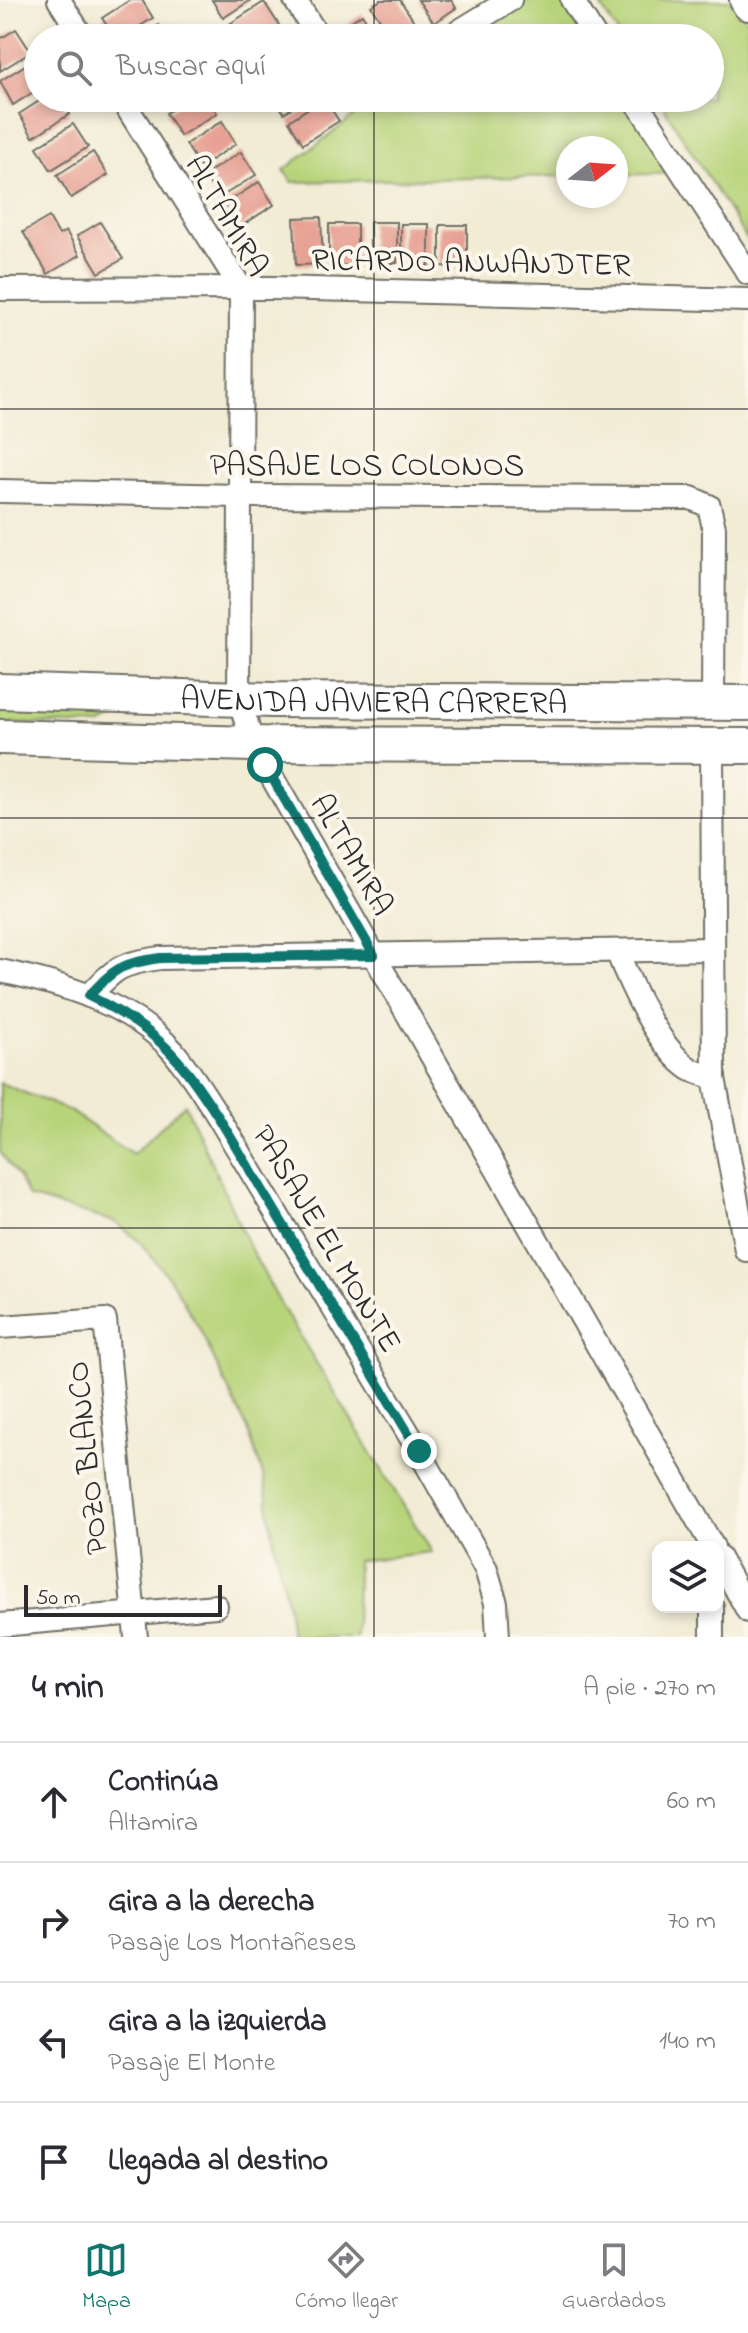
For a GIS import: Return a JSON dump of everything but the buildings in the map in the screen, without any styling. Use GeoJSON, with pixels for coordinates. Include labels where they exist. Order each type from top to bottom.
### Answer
{"type":"FeatureCollection","features":[{"type":"Feature","properties":{"kind":"main road","name":"AVENIDA JAVIERA CARRERA"},"geometry":{"type":"LineString","coordinates":[[0,691],[239,699],[748,703]]}},
{"type":"Feature","properties":{"kind":"main road","name":"AVENIDA JAVIERA CARRERA"},"geometry":{"type":"LineString","coordinates":[[0,737],[253,744],[748,746]]}},
{"type":"Feature","properties":{"kind":"street"},"geometry":{"type":"LineString","coordinates":[[59,0],[74,24]]}},
{"type":"Feature","properties":{"kind":"street"},"geometry":{"type":"LineString","coordinates":[[295,0],[310,24]]}},
{"type":"Feature","properties":{"kind":"street"},"geometry":{"type":"LineString","coordinates":[[471,24],[510,0]]}},
{"type":"Feature","properties":{"kind":"street"},"geometry":{"type":"LineString","coordinates":[[572,0],[587,24]]}},
{"type":"Feature","properties":{"kind":"street","name":"ALTAMIRA"},"geometry":{"type":"LineString","coordinates":[[130,112],[241,288],[239,699],[253,744],[710,1541]]}},
{"type":"Feature","properties":{"kind":"street"},"geometry":{"type":"LineString","coordinates":[[643,112],[748,273]]}},
{"type":"Feature","properties":{"kind":"street","name":"RICARDO ANWANDTER"},"geometry":{"type":"LineString","coordinates":[[0,289],[241,288],[748,300]]}},
{"type":"Feature","properties":{"kind":"street","name":"PASAJE LOS COLONOS"},"geometry":{"type":"LineString","coordinates":[[0,491],[242,496],[691,498],[709,506],[714,528],[713,702]]}},
{"type":"Feature","properties":{"kind":"street"},"geometry":{"type":"LineString","coordinates":[[712,747],[714,1078],[746,1250]]}},
{"type":"Feature","properties":{"kind":"street"},"geometry":{"type":"LineString","coordinates":[[89,996],[113,970],[148,959],[712,949]]}},
{"type":"Feature","properties":{"kind":"street"},"geometry":{"type":"LineString","coordinates":[[617,951],[647,1014],[673,1053],[690,1069],[714,1078]]}},
{"type":"Feature","properties":{"kind":"street","name":"PASAJE EL MONTE"},"geometry":{"type":"LineString","coordinates":[[0,971],[89,996],[132,1019],[170,1049],[213,1108],[419,1451],[486,1569],[496,1603],[498,1637]]}},
{"type":"Feature","properties":{"kind":"street","name":"POZO BLANCO"},"geometry":{"type":"LineString","coordinates":[[0,1327],[105,1320],[136,1637]]}},
{"type":"Feature","properties":{"kind":"street"},"geometry":{"type":"LineString","coordinates":[[724,1567],[748,1611]]}},
{"type":"Feature","properties":{"kind":"street"},"geometry":{"type":"LineString","coordinates":[[0,1625],[216,1606]]}},
{"type":"Feature","properties":{"kind":"street"},"geometry":{"type":"LineString","coordinates":[[712,1613],[712,1637]]}},
{"type":"Feature","properties":{"kind":"green space"},"geometry":{"type":"Polygon","coordinates":[[[510,0],[572,0],[587,24],[471,24],[510,0]]]}},
{"type":"Feature","properties":{"kind":"green space"},"geometry":{"type":"Polygon","coordinates":[[[597,0],[733,0],[748,23],[748,241],[667,112],[724,112],[724,24],[612,24],[597,0]]]}},
{"type":"Feature","properties":{"kind":"green space"},"geometry":{"type":"Polygon","coordinates":[[[359,112],[643,112],[681,173],[628,175],[628,136],[556,136],[556,176],[292,182],[284,170],[359,112]]]}},
{"type":"Feature","properties":{"kind":"green space"},"geometry":{"type":"Polygon","coordinates":[[[0,707],[131,711],[100,726],[0,723],[0,707]]]}},
{"type":"Feature","properties":{"kind":"green space"},"geometry":{"type":"Polygon","coordinates":[[[0,1083],[68,1110],[133,1154],[185,1104],[247,1242],[281,1305],[432,1552],[357,1561],[356,1637],[291,1637],[264,1478],[248,1430],[198,1326],[170,1279],[140,1242],[115,1222],[28,1197],[0,1152],[0,1083]]]}},
{"type":"Feature","properties":{"kind":"route"},"geometry":{"type":"LineString","coordinates":[[265,765],[374,955],[136,961],[113,970],[89,996],[152,1033],[186,1068],[419,1451]]}}]}
